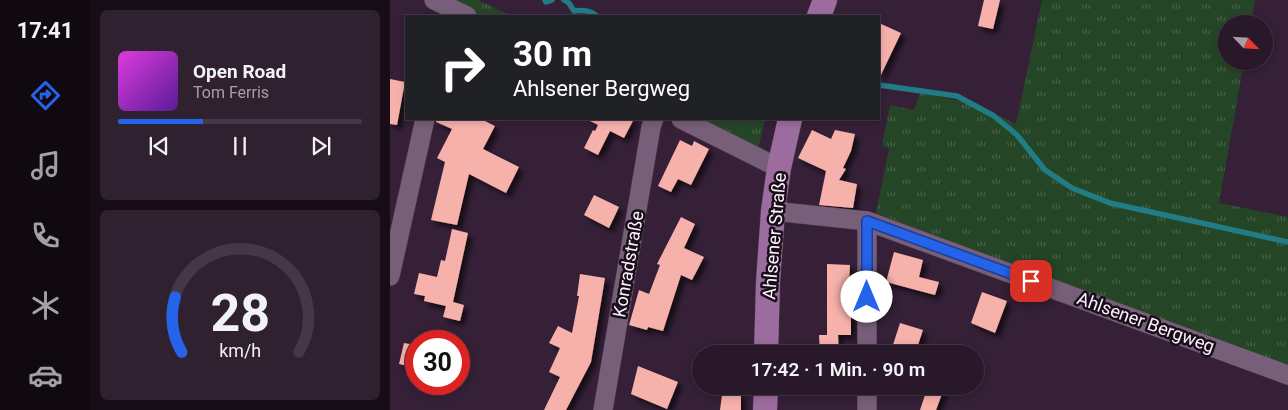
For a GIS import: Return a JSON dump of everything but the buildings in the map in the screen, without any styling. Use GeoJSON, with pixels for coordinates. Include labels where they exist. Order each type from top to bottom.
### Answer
{"type":"FeatureCollection","features":[{"type":"Feature","properties":{"kind":"main road"},"geometry":{"type":"LineString","coordinates":[[820,15],[825,0]]}},
{"type":"Feature","properties":{"kind":"main road","name":"Ahlsener Straße"},"geometry":{"type":"LineString","coordinates":[[766,345],[773,211],[778,168],[790,120]]}},
{"type":"Feature","properties":{"kind":"main road"},"geometry":{"type":"LineString","coordinates":[[765,410],[766,395]]}},
{"type":"Feature","properties":{"kind":"street"},"geometry":{"type":"LineString","coordinates":[[444,8],[464,15]]}},
{"type":"Feature","properties":{"kind":"street"},"geometry":{"type":"LineString","coordinates":[[390,276],[395,229],[425,120]]}},
{"type":"Feature","properties":{"kind":"street","name":"Konradstraße"},"geometry":{"type":"LineString","coordinates":[[604,410],[651,126],[654,120]]}},
{"type":"Feature","properties":{"kind":"street"},"geometry":{"type":"LineString","coordinates":[[683,120],[778,168]]}},
{"type":"Feature","properties":{"kind":"street","name":"Ahlsener Bergweg"},"geometry":{"type":"LineString","coordinates":[[773,211],[867,221],[1288,375]]}},
{"type":"Feature","properties":{"kind":"street"},"geometry":{"type":"LineString","coordinates":[[867,221],[867,345]]}},
{"type":"Feature","properties":{"kind":"street"},"geometry":{"type":"LineString","coordinates":[[867,395],[867,410]]}},
{"type":"Feature","properties":{"kind":"green space"},"geometry":{"type":"Polygon","coordinates":[[[447,0],[478,0],[510,15],[479,15],[447,0]]]}},
{"type":"Feature","properties":{"kind":"green space"},"geometry":{"type":"Polygon","coordinates":[[[1042,0],[1255,0],[1252,15],[1218,15],[1218,70],[1242,70],[1219,203],[1288,217],[1288,370],[875,217],[889,148],[882,146],[890,105],[914,110],[920,93],[973,103],[1016,124],[1042,0]]]}},
{"type":"Feature","properties":{"kind":"green space"},"geometry":{"type":"Polygon","coordinates":[[[695,120],[765,120],[758,150],[695,120]]]}},
{"type":"Feature","properties":{"kind":"waterway"},"geometry":{"type":"LineString","coordinates":[[545,0],[546,2],[552,0]]}},
{"type":"Feature","properties":{"kind":"waterway"},"geometry":{"type":"LineString","coordinates":[[564,0],[569,3],[574,11],[586,11],[595,15]]}},
{"type":"Feature","properties":{"kind":"waterway"},"geometry":{"type":"LineString","coordinates":[[880,85],[957,96],[994,116],[1017,135],[1045,170],[1072,188],[1110,203],[1288,242]]}},
{"type":"Feature","properties":{"kind":"route"},"geometry":{"type":"LineString","coordinates":[[867,297],[867,221],[1031,281]]}}]}
